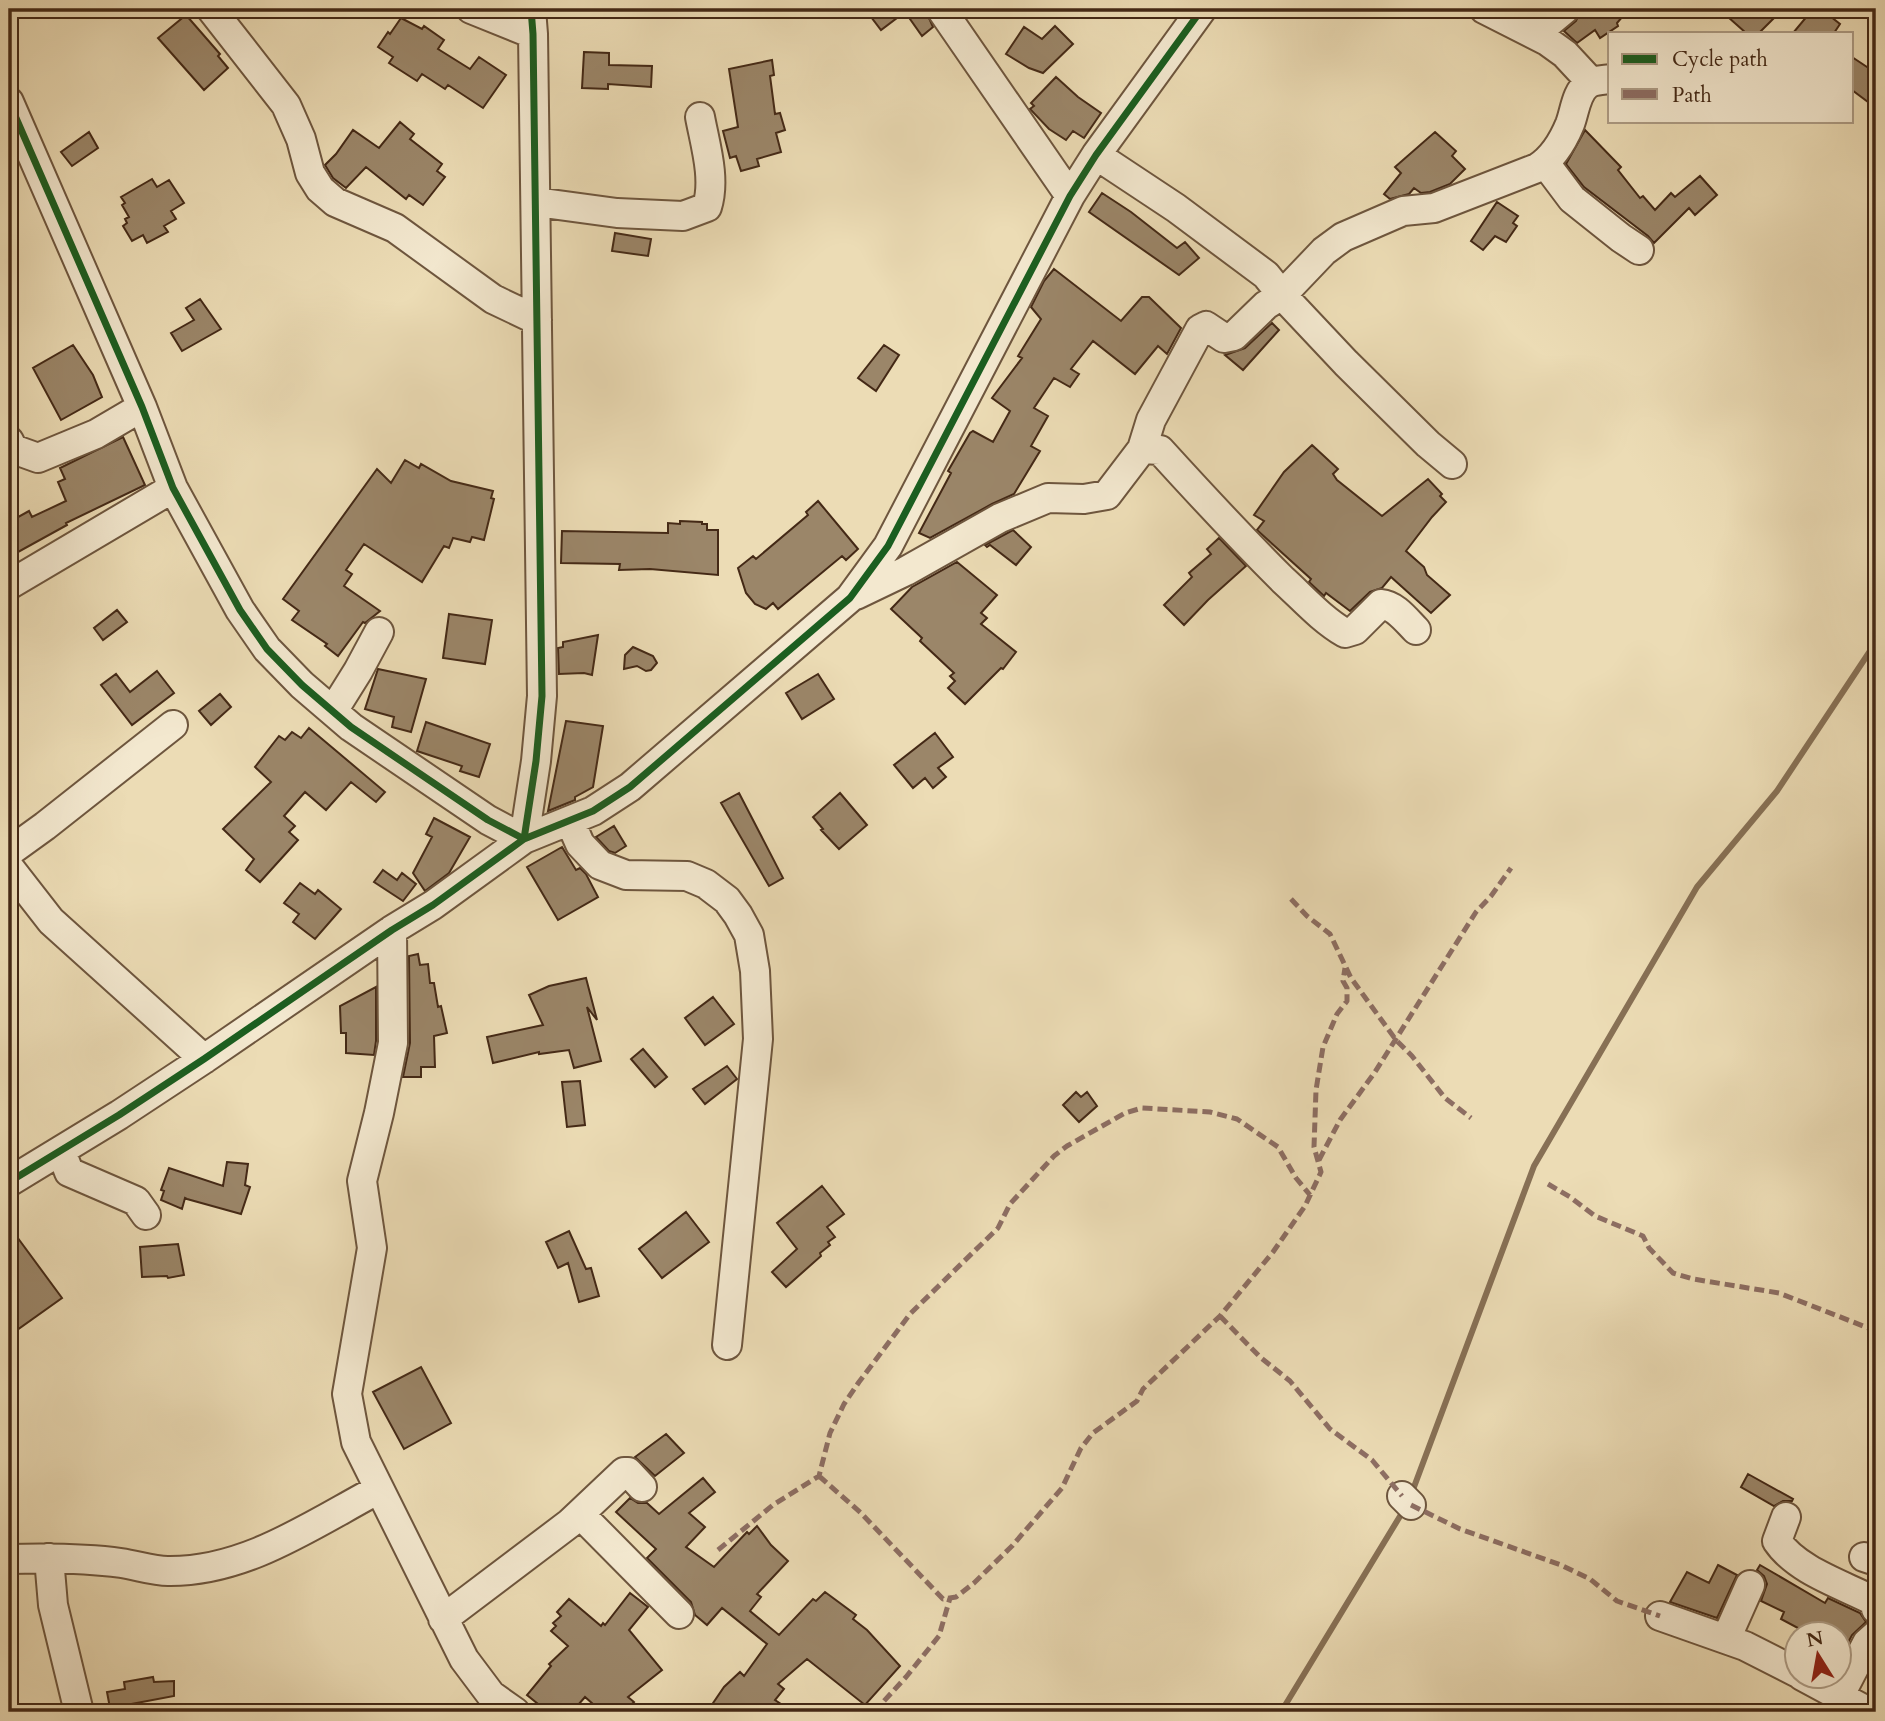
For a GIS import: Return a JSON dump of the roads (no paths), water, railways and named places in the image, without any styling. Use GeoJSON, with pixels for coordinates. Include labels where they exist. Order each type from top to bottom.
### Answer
{"type":"FeatureCollection","features":[{"type":"Feature","properties":{"kind":"street"},"geometry":{"type":"LineString","coordinates":[[211,9],[286,105],[301,139],[310,173],[320,189],[335,202],[395,228],[493,299],[537,320]]}},
{"type":"Feature","properties":{"kind":"street"},"geometry":{"type":"LineString","coordinates":[[471,9],[532,21],[542,696],[536,761],[524,839]]}},
{"type":"Feature","properties":{"kind":"street"},"geometry":{"type":"LineString","coordinates":[[9,1182],[204,1059],[392,930],[433,905],[524,839],[593,811],[630,787],[850,598],[888,546],[1070,196],[1202,9]]}},
{"type":"Feature","properties":{"kind":"street"},"geometry":{"type":"LineString","coordinates":[[1485,9],[1535,34],[1601,80]]}},
{"type":"Feature","properties":{"kind":"street"},"geometry":{"type":"LineString","coordinates":[[1535,34],[1565,9]]}},
{"type":"Feature","properties":{"kind":"street"},"geometry":{"type":"LineString","coordinates":[[947,11],[1070,196]]}},
{"type":"Feature","properties":{"kind":"street"},"geometry":{"type":"LineString","coordinates":[[850,598],[906,571],[1000,518],[1048,498],[1084,499],[1107,495],[1142,449],[1151,420],[1196,333],[1206,326],[1224,338],[1234,336],[1266,305],[1282,295],[1324,251],[1343,237],[1403,211],[1434,208],[1472,195],[1545,163],[1565,135],[1579,96],[1586,85],[1601,80]]}},
{"type":"Feature","properties":{"kind":"street"},"geometry":{"type":"LineString","coordinates":[[9,102],[142,407],[173,488],[240,610],[267,649],[302,685],[351,727],[488,821],[524,839]]}},
{"type":"Feature","properties":{"kind":"street"},"geometry":{"type":"LineString","coordinates":[[536,202],[617,213],[683,216],[707,207],[710,198],[710,174],[700,117]]}},
{"type":"Feature","properties":{"kind":"street"},"geometry":{"type":"LineString","coordinates":[[1097,155],[1176,208],[1266,275],[1346,363],[1452,464]]}},
{"type":"Feature","properties":{"kind":"street"},"geometry":{"type":"LineString","coordinates":[[1545,163],[1572,199],[1639,250]]}},
{"type":"Feature","properties":{"kind":"street"},"geometry":{"type":"LineString","coordinates":[[9,441],[13,449],[38,458],[96,434],[142,407]]}},
{"type":"Feature","properties":{"kind":"street"},"geometry":{"type":"LineString","coordinates":[[1142,449],[1160,450],[1250,547],[1317,612],[1345,633],[1355,630],[1381,604],[1395,609],[1416,630]]}},
{"type":"Feature","properties":{"kind":"street"},"geometry":{"type":"LineString","coordinates":[[9,585],[173,488]]}},
{"type":"Feature","properties":{"kind":"street"},"geometry":{"type":"LineString","coordinates":[[332,711],[379,632]]}},
{"type":"Feature","properties":{"kind":"street"},"geometry":{"type":"LineString","coordinates":[[9,852],[173,725]]}},
{"type":"Feature","properties":{"kind":"street"},"geometry":{"type":"LineString","coordinates":[[570,821],[580,844],[600,865],[625,875],[687,876],[706,884],[727,900],[748,935],[755,971],[758,1039],[727,1345]]}},
{"type":"Feature","properties":{"kind":"street"},"geometry":{"type":"LineString","coordinates":[[9,867],[51,921],[204,1059]]}},
{"type":"Feature","properties":{"kind":"street"},"geometry":{"type":"LineString","coordinates":[[392,930],[393,1043],[362,1181],[372,1248],[346,1394],[356,1442],[464,1659],[491,1695],[515,1712]]}},
{"type":"Feature","properties":{"kind":"street"},"geometry":{"type":"LineString","coordinates":[[61,1151],[69,1172],[136,1201],[146,1215]]}},
{"type":"Feature","properties":{"kind":"street"},"geometry":{"type":"LineString","coordinates":[[443,1619],[580,1514],[624,1472],[628,1472],[642,1487]]}},
{"type":"Feature","properties":{"kind":"street"},"geometry":{"type":"LineString","coordinates":[[9,1559],[50,1558],[119,1563],[167,1572],[214,1567],[245,1560],[379,1489]]}},
{"type":"Feature","properties":{"kind":"street"},"geometry":{"type":"LineString","coordinates":[[580,1514],[679,1614]]}},
{"type":"Feature","properties":{"kind":"street"},"geometry":{"type":"LineString","coordinates":[[1786,1517],[1777,1541],[1783,1550],[1800,1565],[1876,1602],[1876,1609]]}},
{"type":"Feature","properties":{"kind":"street"},"geometry":{"type":"LineString","coordinates":[[50,1558],[53,1605],[79,1712]]}},
{"type":"Feature","properties":{"kind":"street"},"geometry":{"type":"LineString","coordinates":[[1731,1641],[1730,1630],[1750,1585]]}},
{"type":"Feature","properties":{"kind":"street"},"geometry":{"type":"LineString","coordinates":[[1660,1616],[1766,1654],[1784,1665]]}},
{"type":"Feature","properties":{"kind":"street"},"geometry":{"type":"LineString","coordinates":[[1840,1695],[1867,1643],[1876,1635]]}},
{"type":"Feature","properties":{"kind":"street"},"geometry":{"type":"LineString","coordinates":[[1830,1690],[1869,1712]]}},
{"type":"Feature","properties":{"kind":"waterway"},"geometry":{"type":"LineString","coordinates":[[1411,1495],[1534,1166],[1697,887],[1777,791],[1876,642]]}},
{"type":"Feature","properties":{"kind":"waterway"},"geometry":{"type":"LineString","coordinates":[[1281,1712],[1405,1508]]}}]}
